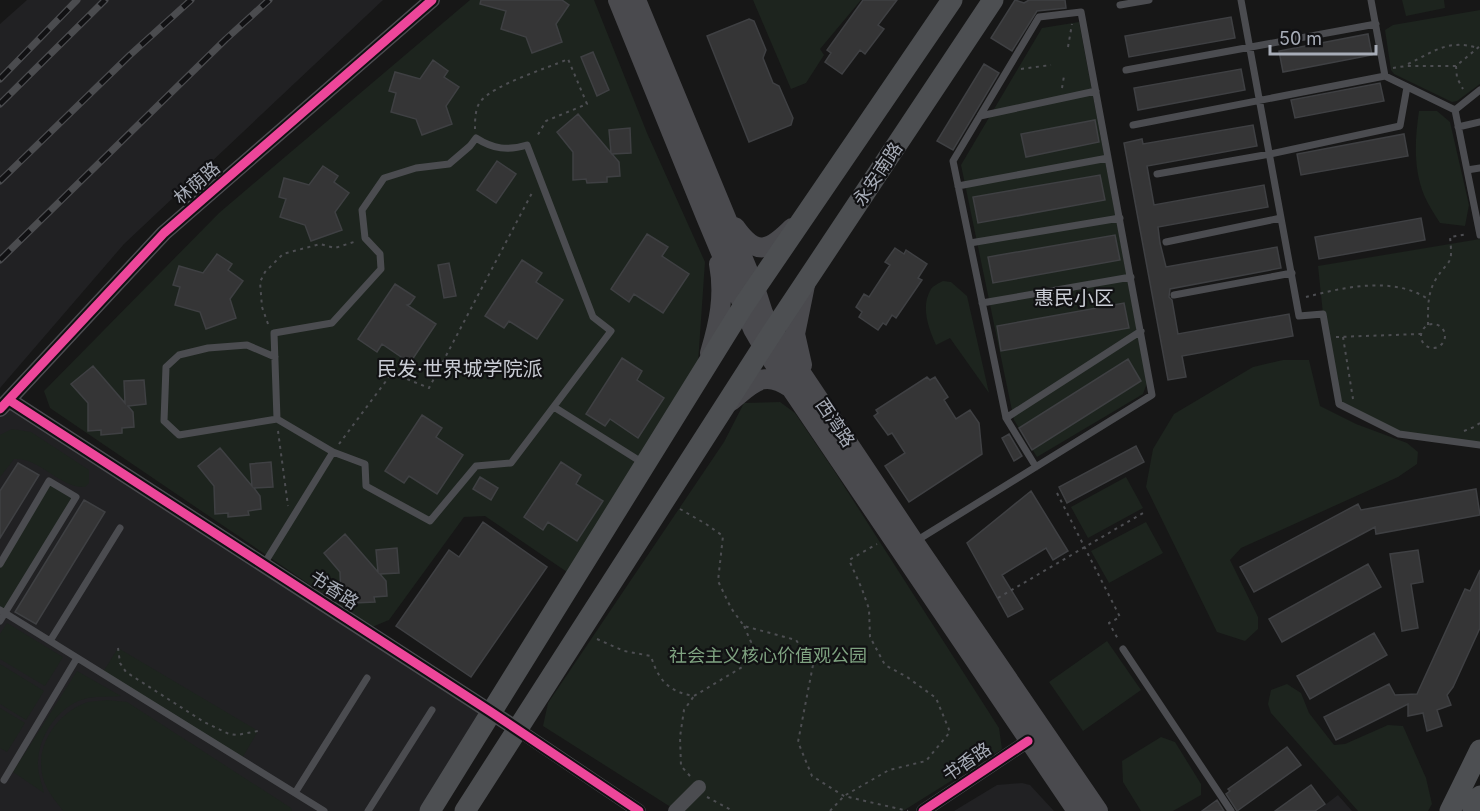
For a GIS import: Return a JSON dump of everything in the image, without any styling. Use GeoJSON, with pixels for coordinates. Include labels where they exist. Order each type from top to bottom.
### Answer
{"type":"FeatureCollection","features":[{"type":"Feature","properties":{"kind":"main road","name":"西湾路"},"geometry":{"type":"LineString","coordinates":[[618,0],[715,238],[749,296]]}},
{"type":"Feature","properties":{"kind":"main road","name":"西湾路"},"geometry":{"type":"LineString","coordinates":[[636,0],[722,209],[749,296],[753,329],[768,340],[914,542],[1098,811]]}},
{"type":"Feature","properties":{"kind":"main road","name":"永安南路"},"geometry":{"type":"LineString","coordinates":[[430,811],[749,296],[952,0]]}},
{"type":"Feature","properties":{"kind":"main road","name":"永安南路"},"geometry":{"type":"LineString","coordinates":[[465,811],[663,501],[993,0]]}},
{"type":"Feature","properties":{"kind":"main road"},"geometry":{"type":"LineString","coordinates":[[722,209],[750,245],[763,249],[777,243],[806,213]]}},
{"type":"Feature","properties":{"kind":"main road"},"geometry":{"type":"LineString","coordinates":[[707,364],[722,308],[723,285],[715,238]]}},
{"type":"Feature","properties":{"kind":"main road"},"geometry":{"type":"LineString","coordinates":[[727,404],[756,380],[767,378],[798,383],[795,334],[807,280]]}},
{"type":"Feature","properties":{"kind":"main road","name":"西湾路"},"geometry":{"type":"LineString","coordinates":[[798,383],[892,536],[1077,811]]}},
{"type":"Feature","properties":{"kind":"main road"},"geometry":{"type":"LineString","coordinates":[[1450,811],[1480,750]]}},
{"type":"Feature","properties":{"kind":"street","name":"林荫路"},"geometry":{"type":"LineString","coordinates":[[4,404],[164,233],[432,0]]}},
{"type":"Feature","properties":{"kind":"street","name":"书香路"},"geometry":{"type":"LineString","coordinates":[[4,404],[264,564],[639,811]]}},
{"type":"Feature","properties":{"kind":"street","name":"书香路"},"geometry":{"type":"LineString","coordinates":[[923,811],[1028,741]]}},
{"type":"Feature","properties":{"kind":"street"},"geometry":{"type":"LineString","coordinates":[[675,811],[699,787]]}},
{"type":"Feature","properties":{"kind":"lane"},"geometry":{"type":"LineString","coordinates":[[1120,5],[1149,0]]}},
{"type":"Feature","properties":{"kind":"lane"},"geometry":{"type":"LineString","coordinates":[[1241,0],[1299,316],[1323,314],[1339,404],[1399,434],[1480,445]]}},
{"type":"Feature","properties":{"kind":"lane"},"geometry":{"type":"LineString","coordinates":[[1371,0],[1385,73]]}},
{"type":"Feature","properties":{"kind":"lane"},"geometry":{"type":"LineString","coordinates":[[914,542],[1036,467],[1152,395],[1081,12],[1039,17],[953,161],[1006,418],[1036,467]]}},
{"type":"Feature","properties":{"kind":"lane"},"geometry":{"type":"LineString","coordinates":[[1126,69],[1376,24]]}},
{"type":"Feature","properties":{"kind":"lane"},"geometry":{"type":"LineString","coordinates":[[1132,125],[1260,101],[1385,73],[1407,87],[1455,110]]}},
{"type":"Feature","properties":{"kind":"lane"},"geometry":{"type":"LineString","coordinates":[[1157,174],[1270,154],[1400,126],[1407,87]]}},
{"type":"Feature","properties":{"kind":"lane"},"geometry":{"type":"LineString","coordinates":[[1455,110],[1480,90]]}},
{"type":"Feature","properties":{"kind":"lane"},"geometry":{"type":"LineString","coordinates":[[980,116],[1096,91]]}},
{"type":"Feature","properties":{"kind":"lane"},"geometry":{"type":"LineString","coordinates":[[1455,110],[1480,233]]}},
{"type":"Feature","properties":{"kind":"lane"},"geometry":{"type":"LineString","coordinates":[[1458,127],[1480,122]]}},
{"type":"Feature","properties":{"kind":"lane"},"geometry":{"type":"LineString","coordinates":[[275,357],[248,345],[208,348],[179,355],[166,367],[164,421],[179,435],[277,419],[333,452],[365,464],[366,486],[430,521],[476,465],[511,463],[611,331],[593,317],[527,146],[514,150],[498,148],[486,145],[476,138],[450,164],[416,168],[384,178],[362,210],[365,238],[380,254],[381,269],[332,323],[274,333],[275,357],[277,419]]}},
{"type":"Feature","properties":{"kind":"lane"},"geometry":{"type":"LineString","coordinates":[[958,186],[1108,158]]}},
{"type":"Feature","properties":{"kind":"lane"},"geometry":{"type":"LineString","coordinates":[[1467,170],[1480,168]]}},
{"type":"Feature","properties":{"kind":"lane"},"geometry":{"type":"LineString","coordinates":[[970,243],[1120,218]]}},
{"type":"Feature","properties":{"kind":"lane"},"geometry":{"type":"LineString","coordinates":[[1166,242],[1281,218]]}},
{"type":"Feature","properties":{"kind":"lane"},"geometry":{"type":"LineString","coordinates":[[1174,295],[1292,273]]}},
{"type":"Feature","properties":{"kind":"lane"},"geometry":{"type":"LineString","coordinates":[[982,303],[1131,277]]}},
{"type":"Feature","properties":{"kind":"lane"},"geometry":{"type":"LineString","coordinates":[[1006,418],[1141,331]]}},
{"type":"Feature","properties":{"kind":"lane"},"geometry":{"type":"LineString","coordinates":[[554,407],[644,464]]}},
{"type":"Feature","properties":{"kind":"lane"},"geometry":{"type":"LineString","coordinates":[[264,564],[333,452]]}},
{"type":"Feature","properties":{"kind":"lane"},"geometry":{"type":"LineString","coordinates":[[0,564],[49,481],[76,497],[2,612],[0,621]]}},
{"type":"Feature","properties":{"kind":"lane"},"geometry":{"type":"LineString","coordinates":[[50,641],[120,528]]}},
{"type":"Feature","properties":{"kind":"lane"},"geometry":{"type":"LineString","coordinates":[[2,612],[324,811]]}},
{"type":"Feature","properties":{"kind":"lane"},"geometry":{"type":"LineString","coordinates":[[1123,649],[1232,811]]}},
{"type":"Feature","properties":{"kind":"lane"},"geometry":{"type":"LineString","coordinates":[[4,780],[77,658]]}},
{"type":"Feature","properties":{"kind":"lane"},"geometry":{"type":"LineString","coordinates":[[295,793],[367,678]]}},
{"type":"Feature","properties":{"kind":"lane"},"geometry":{"type":"LineString","coordinates":[[369,811],[432,710]]}},
{"type":"Feature","properties":{"kind":"path"},"geometry":{"type":"LineString","coordinates":[[1068,47],[1074,13]]}},
{"type":"Feature","properties":{"kind":"path"},"geometry":{"type":"LineString","coordinates":[[1385,73],[1406,66],[1447,45],[1463,43],[1479,47]]}},
{"type":"Feature","properties":{"kind":"path"},"geometry":{"type":"LineString","coordinates":[[1406,66],[1456,66],[1479,47]]}},
{"type":"Feature","properties":{"kind":"path"},"geometry":{"type":"LineString","coordinates":[[476,138],[475,116],[479,103],[487,96],[495,90],[568,59],[587,104],[546,121],[537,138],[527,146]]}},
{"type":"Feature","properties":{"kind":"path"},"geometry":{"type":"LineString","coordinates":[[1006,71],[1051,65]]}},
{"type":"Feature","properties":{"kind":"path"},"geometry":{"type":"LineString","coordinates":[[1456,66],[1457,78],[1469,99]]}},
{"type":"Feature","properties":{"kind":"path"},"geometry":{"type":"LineString","coordinates":[[333,452],[392,373],[429,388],[540,178]]}},
{"type":"Feature","properties":{"kind":"path"},"geometry":{"type":"LineString","coordinates":[[1428,325],[1436,325],[1442,329],[1444,336],[1442,343],[1436,347],[1428,347],[1422,341],[1421,334],[1428,325],[1428,299],[1435,280],[1449,265],[1452,256],[1450,237],[1480,233]]}},
{"type":"Feature","properties":{"kind":"path"},"geometry":{"type":"LineString","coordinates":[[274,333],[266,322],[262,307],[260,282],[265,272],[283,254],[320,244],[335,248],[365,238]]}},
{"type":"Feature","properties":{"kind":"path"},"geometry":{"type":"LineString","coordinates":[[1297,300],[1372,285],[1415,291],[1428,299]]}},
{"type":"Feature","properties":{"kind":"path"},"geometry":{"type":"LineString","coordinates":[[1327,337],[1421,334]]}},
{"type":"Feature","properties":{"kind":"path"},"geometry":{"type":"LineString","coordinates":[[1343,337],[1352,399]]}},
{"type":"Feature","properties":{"kind":"path"},"geometry":{"type":"LineString","coordinates":[[277,419],[290,522]]}},
{"type":"Feature","properties":{"kind":"path"},"geometry":{"type":"LineString","coordinates":[[1458,433],[1480,423]]}},
{"type":"Feature","properties":{"kind":"path"},"geometry":{"type":"LineString","coordinates":[[1058,493],[1120,617],[1109,623],[1123,649]]}},
{"type":"Feature","properties":{"kind":"path"},"geometry":{"type":"LineString","coordinates":[[663,501],[723,536],[718,580],[751,642],[744,666],[694,696],[684,710],[680,737],[681,766],[708,798],[733,811]]}},
{"type":"Feature","properties":{"kind":"path"},"geometry":{"type":"LineString","coordinates":[[998,598],[1143,513]]}},
{"type":"Feature","properties":{"kind":"path"},"geometry":{"type":"LineString","coordinates":[[830,811],[844,796],[889,770],[926,761],[950,732],[936,698],[907,677],[885,665],[870,637],[869,609],[849,560],[892,536]]}},
{"type":"Feature","properties":{"kind":"path"},"geometry":{"type":"LineString","coordinates":[[744,626],[796,640],[813,665],[798,742],[812,776],[844,796],[908,811]]}},
{"type":"Feature","properties":{"kind":"path"},"geometry":{"type":"LineString","coordinates":[[580,630],[624,651],[651,656],[656,674],[677,693],[694,696]]}},
{"type":"Feature","properties":{"kind":"path"},"geometry":{"type":"LineString","coordinates":[[118,648],[120,663],[126,672],[204,722],[229,734],[237,735],[258,731]]}},
{"type":"Feature","properties":{"kind":"shaded area"},"geometry":{"type":"Polygon","coordinates":[[[27,0],[383,0],[124,244],[0,388],[0,24],[27,0]]]}},
{"type":"Feature","properties":{"kind":"shaded area"},"geometry":{"type":"Polygon","coordinates":[[[9,400],[491,712],[430,811],[0,811],[0,409],[9,400]]]}},
{"type":"Feature","properties":{"kind":"shaded area"},"geometry":{"type":"Polygon","coordinates":[[[1022,783],[1030,785],[1054,811],[954,811],[997,785],[1022,783]]]}},
{"type":"Feature","properties":{"kind":"shaded area"},"geometry":{"type":"Polygon","coordinates":[[[1338,795],[1352,811],[1317,811],[1338,795]]]}},
{"type":"Feature","properties":{"kind":"green space"},"geometry":{"type":"Polygon","coordinates":[[[470,0],[594,0],[647,133],[705,262],[698,363],[567,572],[485,516],[464,517],[389,620],[372,627],[50,408],[44,391],[219,213],[470,0]]]}},
{"type":"Feature","properties":{"kind":"green space"},"geometry":{"type":"Polygon","coordinates":[[[753,0],[861,0],[820,49],[824,55],[806,83],[791,89],[753,0]]]}},
{"type":"Feature","properties":{"kind":"green space"},"geometry":{"type":"Polygon","coordinates":[[[1402,0],[1444,0],[1445,8],[1406,16],[1402,0]]]}},
{"type":"Feature","properties":{"kind":"green space"},"geometry":{"type":"Polygon","coordinates":[[[1480,10],[1480,84],[1457,101],[1452,102],[1394,74],[1391,70],[1385,30],[1393,25],[1480,10]]]}},
{"type":"Feature","properties":{"kind":"green space"},"geometry":{"type":"Polygon","coordinates":[[[1079,22],[1147,383],[1143,394],[1037,457],[1014,420],[961,165],[1042,28],[1079,22]]]}},
{"type":"Feature","properties":{"kind":"green space"},"geometry":{"type":"Polygon","coordinates":[[[1419,111],[1437,111],[1450,122],[1469,205],[1465,226],[1440,223],[1424,195],[1418,174],[1416,153],[1419,111]]]}},
{"type":"Feature","properties":{"kind":"green space"},"geometry":{"type":"Polygon","coordinates":[[[1480,239],[1480,442],[1399,434],[1339,404],[1323,314],[1318,266],[1480,239]]]}},
{"type":"Feature","properties":{"kind":"green space"},"geometry":{"type":"Polygon","coordinates":[[[943,281],[951,282],[967,296],[989,393],[950,338],[936,345],[933,339],[928,325],[926,303],[931,289],[943,281]]]}},
{"type":"Feature","properties":{"kind":"green space"},"geometry":{"type":"Polygon","coordinates":[[[1283,360],[1309,360],[1320,406],[1356,424],[1407,443],[1418,452],[1417,464],[1398,477],[1241,548],[1230,560],[1258,617],[1258,629],[1245,641],[1217,632],[1146,487],[1153,449],[1174,414],[1253,367],[1283,360]]]}},
{"type":"Feature","properties":{"kind":"green space","name":"社会主义核心价值观公园"},"geometry":{"type":"Polygon","coordinates":[[[780,402],[795,413],[835,472],[999,728],[1002,749],[903,811],[677,811],[543,726],[548,703],[724,442],[744,403],[780,402]]]}},
{"type":"Feature","properties":{"kind":"green space"},"geometry":{"type":"Polygon","coordinates":[[[12,429],[31,432],[89,470],[89,483],[85,487],[76,486],[32,463],[14,459],[0,477],[0,435],[12,429]]]}},
{"type":"Feature","properties":{"kind":"green space"},"geometry":{"type":"Polygon","coordinates":[[[1126,477],[1143,508],[1088,538],[1071,507],[1126,477]]]}},
{"type":"Feature","properties":{"kind":"green space"},"geometry":{"type":"Polygon","coordinates":[[[49,481],[76,497],[5,613],[0,610],[0,564],[49,481]]]}},
{"type":"Feature","properties":{"kind":"green space"},"geometry":{"type":"Polygon","coordinates":[[[1146,522],[1163,553],[1109,583],[1091,551],[1146,522]]]}},
{"type":"Feature","properties":{"kind":"green space"},"geometry":{"type":"Polygon","coordinates":[[[7,623],[63,657],[45,686],[0,659],[0,634],[7,623]]]}},
{"type":"Feature","properties":{"kind":"green space"},"geometry":{"type":"Polygon","coordinates":[[[1107,641],[1141,690],[1083,731],[1049,682],[1107,641]]]}},
{"type":"Feature","properties":{"kind":"green space"},"geometry":{"type":"Polygon","coordinates":[[[118,648],[258,731],[241,760],[102,674],[118,648]]]}},
{"type":"Feature","properties":{"kind":"green space"},"geometry":{"type":"Polygon","coordinates":[[[0,664],[44,691],[26,720],[0,704],[0,664]]]}},
{"type":"Feature","properties":{"kind":"green space"},"geometry":{"type":"Polygon","coordinates":[[[77,671],[121,696],[92,697],[77,701],[59,714],[46,733],[39,754],[38,765],[44,793],[13,772],[77,671]]]}},
{"type":"Feature","properties":{"kind":"green space"},"geometry":{"type":"Polygon","coordinates":[[[1287,684],[1301,693],[1309,713],[1334,745],[1345,744],[1388,725],[1403,726],[1426,778],[1432,804],[1428,811],[1358,811],[1271,713],[1268,704],[1271,690],[1287,684]]]}},
{"type":"Feature","properties":{"kind":"green space"},"geometry":{"type":"Polygon","coordinates":[[[107,700],[127,702],[291,808],[292,811],[63,811],[49,791],[42,775],[43,749],[48,736],[55,725],[76,707],[88,702],[107,700]]]}},
{"type":"Feature","properties":{"kind":"green space"},"geometry":{"type":"Polygon","coordinates":[[[0,708],[25,723],[7,752],[0,748],[0,708]]]}},
{"type":"Feature","properties":{"kind":"green space"},"geometry":{"type":"Polygon","coordinates":[[[1161,737],[1175,742],[1201,784],[1201,795],[1173,811],[1141,811],[1123,782],[1122,761],[1161,737]]]}},
{"type":"Feature","properties":{"kind":"building"},"geometry":{"type":"Polygon","coordinates":[[[481,0],[562,0],[569,5],[556,24],[562,42],[532,53],[526,37],[501,29],[506,11],[480,4],[481,0]]]}},
{"type":"Feature","properties":{"kind":"building"},"geometry":{"type":"Polygon","coordinates":[[[863,0],[897,0],[878,25],[884,29],[865,54],[860,50],[842,74],[825,62],[831,53],[827,50],[863,0]]]}},
{"type":"Feature","properties":{"kind":"building"},"geometry":{"type":"Polygon","coordinates":[[[1015,0],[1024,3],[1029,0],[1065,0],[1066,8],[1037,11],[1012,51],[991,38],[1015,0]]]}},
{"type":"Feature","properties":{"kind":"building"},"geometry":{"type":"Polygon","coordinates":[[[1231,17],[1235,38],[1129,57],[1125,36],[1231,17]]]}},
{"type":"Feature","properties":{"kind":"building"},"geometry":{"type":"Polygon","coordinates":[[[749,19],[754,21],[766,50],[763,58],[773,83],[779,86],[793,118],[791,125],[749,142],[707,36],[749,19]]]}},
{"type":"Feature","properties":{"kind":"building"},"geometry":{"type":"Polygon","coordinates":[[[1368,34],[1372,55],[1283,72],[1279,51],[1368,34]]]}},
{"type":"Feature","properties":{"kind":"building"},"geometry":{"type":"Polygon","coordinates":[[[593,52],[609,90],[597,96],[581,57],[593,52]]]}},
{"type":"Feature","properties":{"kind":"building"},"geometry":{"type":"Polygon","coordinates":[[[433,60],[448,71],[444,77],[459,87],[446,106],[452,124],[422,135],[416,119],[391,112],[396,93],[389,91],[395,72],[420,79],[433,60]]]}},
{"type":"Feature","properties":{"kind":"building"},"geometry":{"type":"Polygon","coordinates":[[[984,64],[999,73],[953,150],[937,141],[984,64]]]}},
{"type":"Feature","properties":{"kind":"building"},"geometry":{"type":"Polygon","coordinates":[[[1241,69],[1245,90],[1138,110],[1134,88],[1241,69]]]}},
{"type":"Feature","properties":{"kind":"building"},"geometry":{"type":"Polygon","coordinates":[[[1380,83],[1384,101],[1295,118],[1291,100],[1380,83]]]}},
{"type":"Feature","properties":{"kind":"building"},"geometry":{"type":"Polygon","coordinates":[[[578,114],[611,153],[609,130],[630,128],[631,153],[612,154],[619,162],[620,176],[607,177],[607,182],[587,183],[586,179],[573,180],[573,152],[557,132],[578,114]]]}},
{"type":"Feature","properties":{"kind":"building"},"geometry":{"type":"Polygon","coordinates":[[[1095,120],[1099,142],[1026,157],[1021,134],[1095,120]]]}},
{"type":"Feature","properties":{"kind":"building"},"geometry":{"type":"Polygon","coordinates":[[[1253,125],[1257,146],[1147,166],[1154,205],[1264,185],[1268,207],[1158,227],[1160,243],[1166,267],[1277,247],[1281,268],[1170,289],[1169,297],[1172,300],[1178,334],[1289,314],[1293,336],[1182,356],[1186,377],[1168,380],[1124,143],[1142,139],[1143,144],[1253,125]]]}},
{"type":"Feature","properties":{"kind":"building"},"geometry":{"type":"Polygon","coordinates":[[[1404,134],[1408,156],[1301,175],[1297,154],[1404,134]]]}},
{"type":"Feature","properties":{"kind":"building"},"geometry":{"type":"Polygon","coordinates":[[[497,161],[516,174],[496,203],[477,190],[497,161]]]}},
{"type":"Feature","properties":{"kind":"building"},"geometry":{"type":"Polygon","coordinates":[[[323,166],[338,176],[334,182],[349,193],[335,212],[342,230],[311,241],[305,225],[280,217],[286,199],[279,197],[284,178],[309,185],[323,166]]]}},
{"type":"Feature","properties":{"kind":"building"},"geometry":{"type":"Polygon","coordinates":[[[1100,175],[1105,200],[978,223],[973,197],[1100,175]]]}},
{"type":"Feature","properties":{"kind":"building"},"geometry":{"type":"Polygon","coordinates":[[[1421,218],[1425,240],[1319,259],[1315,237],[1421,218]]]}},
{"type":"Feature","properties":{"kind":"building"},"geometry":{"type":"Polygon","coordinates":[[[647,234],[668,247],[662,256],[689,274],[663,313],[634,294],[629,302],[611,289],[647,234]]]}},
{"type":"Feature","properties":{"kind":"building"},"geometry":{"type":"Polygon","coordinates":[[[1115,235],[1120,260],[993,283],[988,257],[1115,235]]]}},
{"type":"Feature","properties":{"kind":"building"},"geometry":{"type":"Polygon","coordinates":[[[895,248],[904,254],[906,250],[927,264],[918,278],[922,280],[896,318],[892,315],[886,325],[883,323],[878,330],[859,317],[862,312],[856,307],[864,294],[869,297],[890,265],[885,262],[895,248]]]}},
{"type":"Feature","properties":{"kind":"building"},"geometry":{"type":"Polygon","coordinates":[[[217,254],[232,264],[228,270],[243,281],[230,299],[236,318],[206,329],[200,312],[175,305],[180,287],[173,285],[179,266],[203,273],[217,254]]]}},
{"type":"Feature","properties":{"kind":"building"},"geometry":{"type":"Polygon","coordinates":[[[522,260],[542,273],[536,282],[563,300],[537,339],[509,321],[504,328],[485,316],[522,260]]]}},
{"type":"Feature","properties":{"kind":"building"},"geometry":{"type":"Polygon","coordinates":[[[449,263],[456,296],[444,298],[438,265],[449,263]]]}},
{"type":"Feature","properties":{"kind":"building"},"geometry":{"type":"Polygon","coordinates":[[[395,284],[415,297],[407,305],[436,324],[410,363],[382,344],[377,352],[358,339],[395,284]]]}},
{"type":"Feature","properties":{"kind":"building"},"geometry":{"type":"Polygon","coordinates":[[[1124,303],[1129,328],[1001,351],[997,326],[1124,303]]]}},
{"type":"Feature","properties":{"kind":"building"},"geometry":{"type":"Polygon","coordinates":[[[622,358],[642,371],[637,380],[664,398],[638,438],[610,419],[605,426],[586,414],[622,358]]]}},
{"type":"Feature","properties":{"kind":"building"},"geometry":{"type":"Polygon","coordinates":[[[1128,359],[1141,381],[1032,450],[1019,428],[1128,359]]]}},
{"type":"Feature","properties":{"kind":"building"},"geometry":{"type":"Polygon","coordinates":[[[93,366],[125,403],[124,381],[144,380],[146,404],[128,406],[133,412],[134,427],[122,428],[122,433],[101,435],[101,430],[88,431],[88,403],[71,384],[93,366]]]}},
{"type":"Feature","properties":{"kind":"building"},"geometry":{"type":"Polygon","coordinates":[[[927,377],[930,380],[935,377],[948,397],[944,400],[956,419],[970,410],[979,423],[982,454],[909,502],[885,466],[905,453],[892,433],[888,435],[874,416],[878,413],[876,410],[927,377]]]}},
{"type":"Feature","properties":{"kind":"building"},"geometry":{"type":"Polygon","coordinates":[[[422,415],[442,428],[436,437],[463,455],[437,494],[409,476],[404,483],[385,471],[422,415]]]}},
{"type":"Feature","properties":{"kind":"building"},"geometry":{"type":"Polygon","coordinates":[[[1009,434],[1022,456],[1014,461],[1002,438],[1009,434]]]}},
{"type":"Feature","properties":{"kind":"building"},"geometry":{"type":"Polygon","coordinates":[[[1136,446],[1144,462],[1067,503],[1059,487],[1136,446]]]}},
{"type":"Feature","properties":{"kind":"building"},"geometry":{"type":"Polygon","coordinates":[[[220,448],[252,486],[250,464],[271,462],[273,487],[254,488],[260,496],[261,509],[248,511],[249,515],[228,517],[228,513],[215,514],[214,486],[198,466],[220,448]]]}},
{"type":"Feature","properties":{"kind":"building"},"geometry":{"type":"Polygon","coordinates":[[[561,462],[581,475],[576,484],[603,501],[577,541],[548,522],[543,530],[524,517],[561,462]]]}},
{"type":"Feature","properties":{"kind":"building"},"geometry":{"type":"Polygon","coordinates":[[[18,463],[39,475],[0,538],[0,491],[18,463]]]}},
{"type":"Feature","properties":{"kind":"building"},"geometry":{"type":"Polygon","coordinates":[[[480,477],[498,488],[491,500],[473,489],[480,477]]]}},
{"type":"Feature","properties":{"kind":"building"},"geometry":{"type":"Polygon","coordinates":[[[1476,489],[1480,515],[1376,534],[1375,527],[1254,592],[1240,567],[1358,504],[1361,510],[1476,489]]]}},
{"type":"Feature","properties":{"kind":"building"},"geometry":{"type":"Polygon","coordinates":[[[1031,491],[1068,551],[1053,560],[1046,548],[1002,575],[1023,609],[1008,617],[967,543],[1031,491]]]}},
{"type":"Feature","properties":{"kind":"building"},"geometry":{"type":"Polygon","coordinates":[[[84,500],[105,512],[36,624],[15,612],[84,500]]]}},
{"type":"Feature","properties":{"kind":"building"},"geometry":{"type":"Polygon","coordinates":[[[483,522],[547,567],[471,677],[396,626],[449,550],[459,557],[483,522]]]}},
{"type":"Feature","properties":{"kind":"building"},"geometry":{"type":"Polygon","coordinates":[[[345,534],[378,572],[376,550],[397,548],[399,573],[380,574],[386,581],[387,596],[374,597],[375,602],[354,603],[354,599],[341,600],[340,572],[324,553],[345,534]]]}},
{"type":"Feature","properties":{"kind":"building"},"geometry":{"type":"Polygon","coordinates":[[[1418,550],[1423,582],[1411,584],[1418,628],[1402,631],[1390,554],[1418,550]]]}},
{"type":"Feature","properties":{"kind":"building"},"geometry":{"type":"Polygon","coordinates":[[[1368,564],[1381,587],[1282,642],[1269,619],[1368,564]]]}},
{"type":"Feature","properties":{"kind":"building"},"geometry":{"type":"Polygon","coordinates":[[[1480,570],[1480,628],[1453,687],[1447,695],[1451,705],[1437,710],[1442,726],[1427,731],[1423,713],[1408,716],[1408,704],[1336,740],[1324,717],[1389,684],[1395,695],[1417,694],[1465,589],[1470,591],[1480,570]]]}},
{"type":"Feature","properties":{"kind":"building"},"geometry":{"type":"Polygon","coordinates":[[[1374,633],[1387,655],[1310,699],[1297,676],[1374,633]]]}},
{"type":"Feature","properties":{"kind":"building"},"geometry":{"type":"Polygon","coordinates":[[[1287,747],[1301,765],[1237,811],[1226,794],[1230,791],[1228,789],[1287,747]]]}},
{"type":"Feature","properties":{"kind":"building"},"geometry":{"type":"Polygon","coordinates":[[[1311,785],[1325,804],[1315,811],[1275,811],[1311,785]]]}},
{"type":"Feature","properties":{"kind":"building"},"geometry":{"type":"Polygon","coordinates":[[[1217,800],[1224,811],[1202,811],[1217,800]]]}},
{"type":"Feature","properties":{"kind":"railway"},"geometry":{"type":"LineString","coordinates":[[0,79],[77,0]]}},
{"type":"Feature","properties":{"kind":"railway"},"geometry":{"type":"LineString","coordinates":[[0,104],[105,0]]}},
{"type":"Feature","properties":{"kind":"railway"},"geometry":{"type":"LineString","coordinates":[[0,181],[130,55],[191,0]]}},
{"type":"Feature","properties":{"kind":"railway"},"geometry":{"type":"LineString","coordinates":[[0,260],[226,39],[269,0]]}},
{"type":"Feature","properties":{"kind":"cycle path"},"geometry":{"type":"LineString","coordinates":[[0,409],[164,233],[432,0]]}},
{"type":"Feature","properties":{"kind":"cycle path"},"geometry":{"type":"LineString","coordinates":[[9,400],[491,712],[639,811]]}},
{"type":"Feature","properties":{"kind":"cycle path"},"geometry":{"type":"LineString","coordinates":[[923,811],[1028,741]]}},
{"type":"Feature","properties":{"kind":"district","name":"惠民小区"},"geometry":{"type":"Point","coordinates":[1074,298]}},
{"type":"Feature","properties":{"kind":"district","name":"民发·世界城学院派"},"geometry":{"type":"Point","coordinates":[460,369]}}]}
